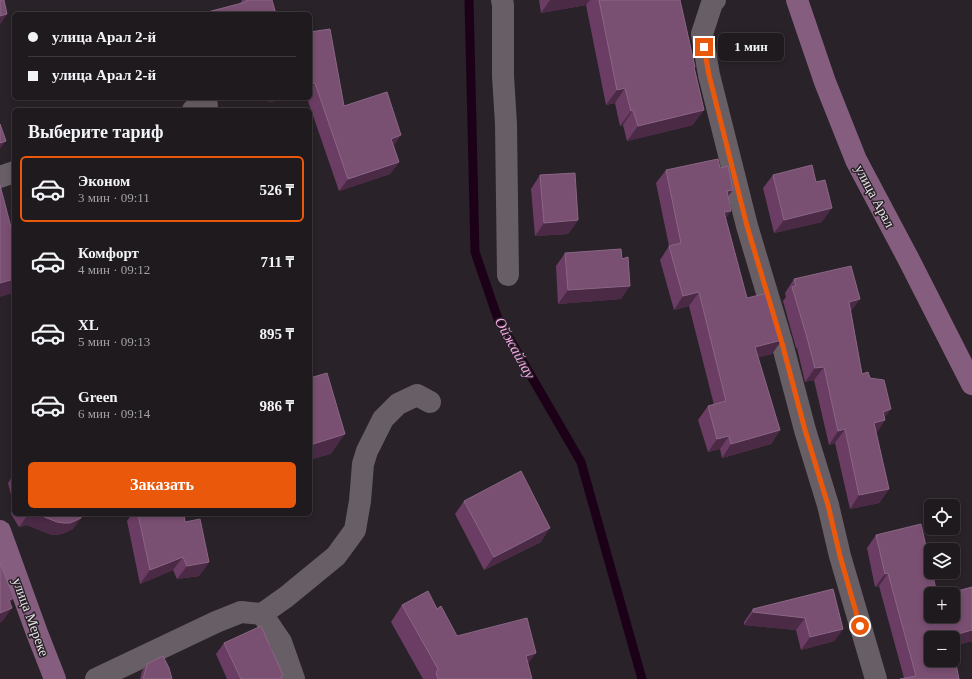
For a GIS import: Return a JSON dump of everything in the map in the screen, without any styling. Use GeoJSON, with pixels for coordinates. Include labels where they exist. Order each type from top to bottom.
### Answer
{"type":"FeatureCollection","features":[{"type":"Feature","properties":{"kind":"street"},"geometry":{"type":"LineString","coordinates":[[502,0],[503,76],[506,124],[508,275]]}},
{"type":"Feature","properties":{"kind":"street"},"geometry":{"type":"LineString","coordinates":[[715,0],[712,3],[702,34],[709,75],[747,226],[782,343],[805,430],[828,505],[840,556],[876,679]]}},
{"type":"Feature","properties":{"kind":"street","name":"улица Арал"},"geometry":{"type":"LineString","coordinates":[[797,0],[825,82],[856,160],[972,384]]}},
{"type":"Feature","properties":{"kind":"street"},"geometry":{"type":"LineString","coordinates":[[0,177],[12,173]]}},
{"type":"Feature","properties":{"kind":"street"},"geometry":{"type":"LineString","coordinates":[[96,679],[216,622],[241,612],[262,614],[286,597],[336,556],[355,530],[360,501],[363,464],[367,451],[383,419],[398,404],[417,395],[430,402]]}},
{"type":"Feature","properties":{"kind":"street","name":"улица Мереке"},"geometry":{"type":"LineString","coordinates":[[0,532],[55,679]]}},
{"type":"Feature","properties":{"kind":"street"},"geometry":{"type":"LineString","coordinates":[[262,614],[281,642],[294,679]]}},
{"type":"Feature","properties":{"kind":"building"},"geometry":{"type":"Polygon","coordinates":[[[0,0],[4,0],[7,14],[0,16],[0,0]]]}},
{"type":"Feature","properties":{"kind":"building"},"geometry":{"type":"Polygon","coordinates":[[[246,0],[272,0],[275,12],[208,12],[246,2],[246,0]]]}},
{"type":"Feature","properties":{"kind":"building"},"geometry":{"type":"Polygon","coordinates":[[[599,0],[680,0],[704,110],[638,126],[633,110],[631,111],[625,88],[617,90],[599,0]]]}},
{"type":"Feature","properties":{"kind":"building"},"geometry":{"type":"Polygon","coordinates":[[[330,29],[344,106],[387,92],[401,135],[391,139],[399,162],[348,179],[315,83],[312,84],[312,32],[330,29]]]}},
{"type":"Feature","properties":{"kind":"building"},"geometry":{"type":"Polygon","coordinates":[[[0,124],[6,141],[0,143],[0,124]]]}},
{"type":"Feature","properties":{"kind":"building"},"geometry":{"type":"Polygon","coordinates":[[[718,159],[720,168],[728,166],[733,190],[727,191],[731,211],[724,212],[747,298],[768,293],[782,340],[755,347],[780,430],[731,444],[729,436],[717,439],[708,406],[726,401],[699,292],[683,296],[669,246],[681,243],[666,170],[718,159]]]}},
{"type":"Feature","properties":{"kind":"building"},"geometry":{"type":"Polygon","coordinates":[[[812,165],[816,182],[825,180],[832,208],[784,220],[773,175],[812,165]]]}},
{"type":"Feature","properties":{"kind":"building"},"geometry":{"type":"Polygon","coordinates":[[[575,173],[578,220],[544,223],[540,175],[575,173]]]}},
{"type":"Feature","properties":{"kind":"building"},"geometry":{"type":"Polygon","coordinates":[[[0,185],[12,231],[12,280],[0,283],[0,185]]]}},
{"type":"Feature","properties":{"kind":"building"},"geometry":{"type":"Polygon","coordinates":[[[621,249],[622,259],[628,257],[630,286],[568,290],[565,253],[621,249]]]}},
{"type":"Feature","properties":{"kind":"building"},"geometry":{"type":"Polygon","coordinates":[[[851,266],[860,299],[849,302],[862,374],[868,372],[870,378],[884,380],[891,409],[883,412],[885,420],[874,423],[889,489],[859,495],[845,429],[838,431],[824,367],[815,368],[792,287],[796,286],[794,279],[851,266]]]}},
{"type":"Feature","properties":{"kind":"building"},"geometry":{"type":"Polygon","coordinates":[[[327,373],[345,434],[312,444],[312,377],[327,373]]]}},
{"type":"Feature","properties":{"kind":"building"},"geometry":{"type":"Polygon","coordinates":[[[521,471],[550,528],[494,557],[464,501],[521,471]]]}},
{"type":"Feature","properties":{"kind":"building"},"geometry":{"type":"Polygon","coordinates":[[[42,516],[81,516],[81,518],[70,523],[57,522],[42,516]]]}},
{"type":"Feature","properties":{"kind":"building"},"geometry":{"type":"Polygon","coordinates":[[[138,516],[184,516],[185,522],[200,519],[209,562],[187,566],[183,557],[150,570],[138,516]]]}},
{"type":"Feature","properties":{"kind":"building"},"geometry":{"type":"Polygon","coordinates":[[[921,524],[925,543],[924,543],[924,579],[934,579],[935,587],[924,587],[924,623],[960,623],[960,590],[972,587],[972,630],[960,633],[960,631],[924,631],[924,667],[957,667],[959,679],[900,679],[916,676],[888,573],[885,574],[876,535],[921,524]]]}},
{"type":"Feature","properties":{"kind":"building"},"geometry":{"type":"Polygon","coordinates":[[[0,563],[14,598],[9,600],[12,608],[0,613],[0,563]]]}},
{"type":"Feature","properties":{"kind":"building"},"geometry":{"type":"Polygon","coordinates":[[[833,589],[843,629],[810,637],[805,618],[753,612],[753,609],[833,589]]]}},
{"type":"Feature","properties":{"kind":"building"},"geometry":{"type":"Polygon","coordinates":[[[428,591],[437,609],[441,606],[457,636],[527,618],[536,653],[526,656],[532,679],[438,679],[436,673],[438,669],[402,605],[428,591]]]}},
{"type":"Feature","properties":{"kind":"building"},"geometry":{"type":"Polygon","coordinates":[[[261,626],[283,675],[281,676],[282,679],[241,679],[224,643],[261,626]]]}},
{"type":"Feature","properties":{"kind":"building"},"geometry":{"type":"Polygon","coordinates":[[[163,656],[169,668],[172,679],[143,679],[147,664],[163,656]]]}},
{"type":"Feature","properties":{"kind":"waterway","name":"Ойжайлау"},"geometry":{"type":"LineString","coordinates":[[469,0],[475,252],[498,319],[581,462],[642,679]]}},
{"type":"Feature","properties":{"kind":"route"},"geometry":{"type":"LineString","coordinates":[[704,47],[709,75],[747,226],[828,505],[840,556],[860,626]]}}]}
